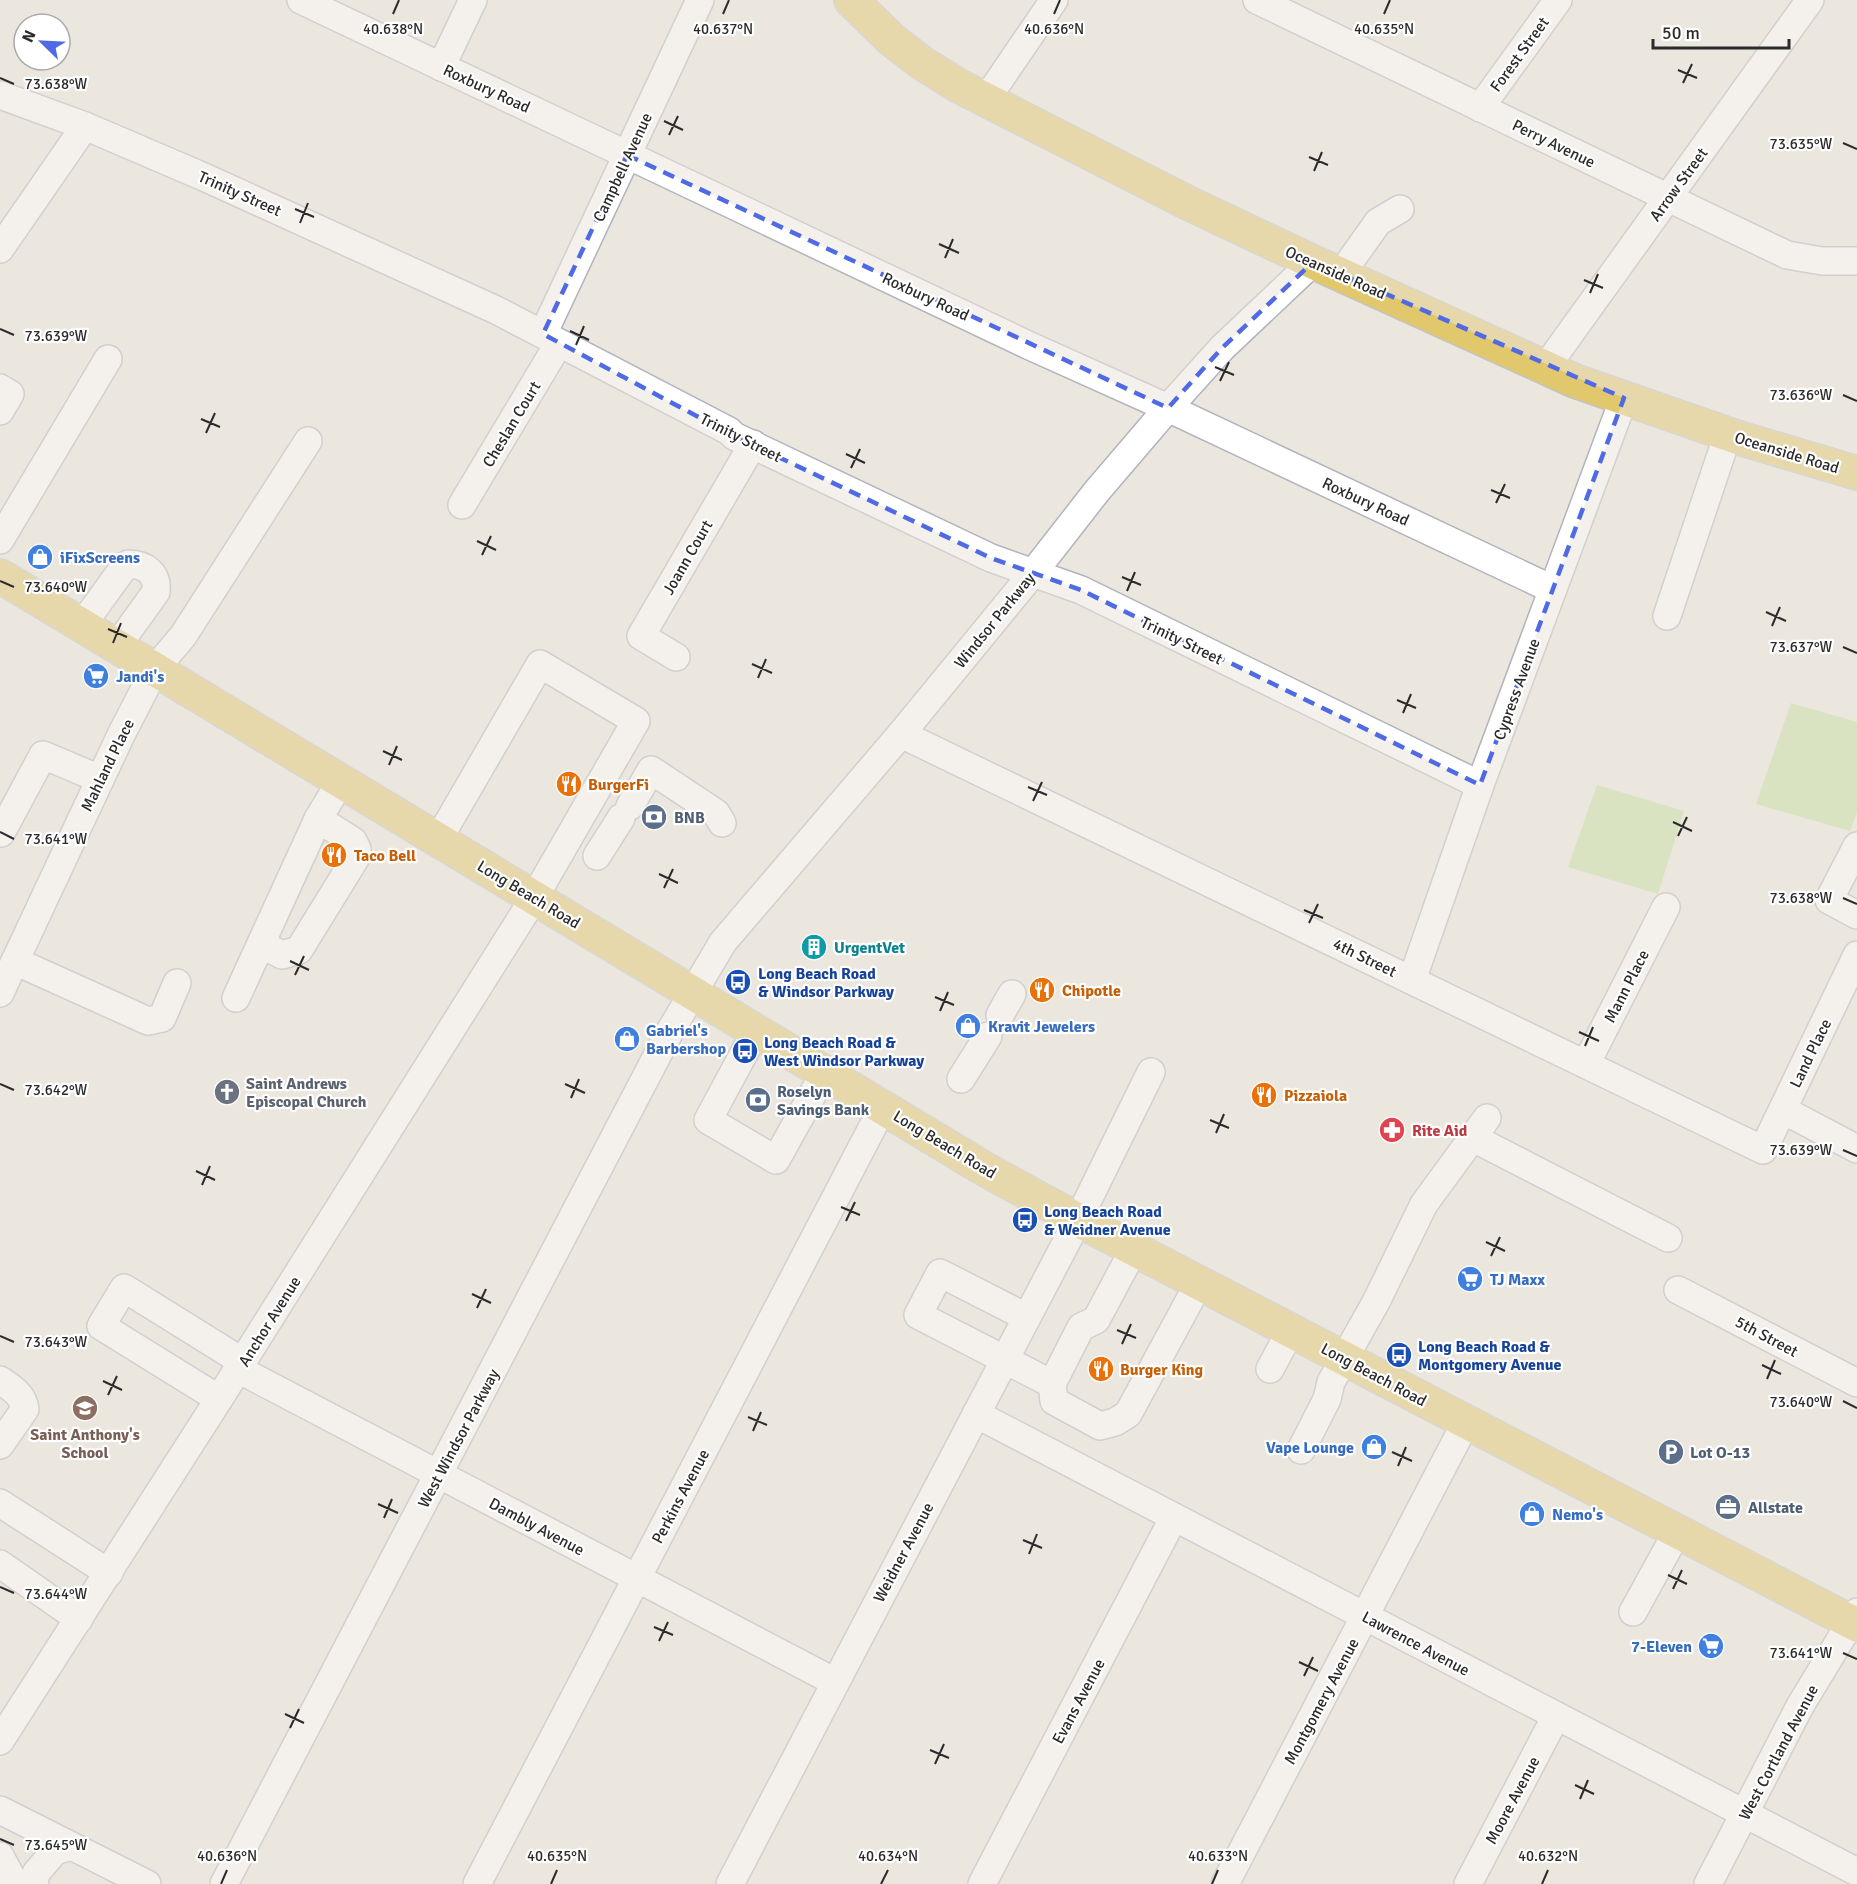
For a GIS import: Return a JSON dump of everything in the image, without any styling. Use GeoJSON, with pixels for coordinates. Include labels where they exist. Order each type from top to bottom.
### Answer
{"type":"FeatureCollection","features":[{"type":"Feature","properties":{"kind":"main road","name":"Oceanside Road"},"geometry":{"type":"LineString","coordinates":[[851,0],[892,40],[922,63],[985,101],[1177,197],[1327,268],[1575,381],[1728,434],[1857,473]]}},
{"type":"Feature","properties":{"kind":"main road","name":"Long Beach Road"},"geometry":{"type":"LineString","coordinates":[[0,576],[988,1171],[1677,1532],[1855,1620]]}},
{"type":"Feature","properties":{"kind":"street","name":"Roxbury Road"},"geometry":{"type":"LineString","coordinates":[[301,0],[1020,341],[1168,408],[1552,589]]}},
{"type":"Feature","properties":{"kind":"street"},"geometry":{"type":"LineString","coordinates":[[441,67],[473,0]]}},
{"type":"Feature","properties":{"kind":"street","name":"Campbell Avenue"},"geometry":{"type":"LineString","coordinates":[[551,339],[627,155],[700,0]]}},
{"type":"Feature","properties":{"kind":"street"},"geometry":{"type":"LineString","coordinates":[[985,101],[1054,0]]}},
{"type":"Feature","properties":{"kind":"street","name":"Perry Avenue"},"geometry":{"type":"LineString","coordinates":[[1257,0],[1298,8],[1480,108],[1787,255],[1822,261],[1857,261]]}},
{"type":"Feature","properties":{"kind":"street","name":"Forest Street"},"geometry":{"type":"LineString","coordinates":[[1480,108],[1558,0]]}},
{"type":"Feature","properties":{"kind":"street","name":"Arrow Street"},"geometry":{"type":"LineString","coordinates":[[1546,367],[1810,0]]}},
{"type":"Feature","properties":{"kind":"street","name":"Trinity Street"},"geometry":{"type":"LineString","coordinates":[[0,95],[85,126],[204,177],[496,310],[729,431],[734,436],[991,558],[1081,590],[1480,786]]}},
{"type":"Feature","properties":{"kind":"street"},"geometry":{"type":"LineString","coordinates":[[0,249],[85,126]]}},
{"type":"Feature","properties":{"kind":"street","name":"Windsor Parkway"},"geometry":{"type":"LineString","coordinates":[[692,992],[723,942],[901,734],[1097,491],[1222,348],[1327,268],[1378,222],[1400,209]]}},
{"type":"Feature","properties":{"kind":"street","name":"Cheslan Court"},"geometry":{"type":"LineString","coordinates":[[462,505],[551,339]]}},
{"type":"Feature","properties":{"kind":"street"},"geometry":{"type":"LineString","coordinates":[[0,540],[108,359]]}},
{"type":"Feature","properties":{"kind":"street"},"geometry":{"type":"LineString","coordinates":[[0,388],[10,394],[0,411]]}},
{"type":"Feature","properties":{"kind":"street","name":"Cypress Avenue"},"geometry":{"type":"LineString","coordinates":[[1412,980],[1480,786],[1624,398]]}},
{"type":"Feature","properties":{"kind":"street"},"geometry":{"type":"LineString","coordinates":[[1668,616],[1728,434]]}},
{"type":"Feature","properties":{"kind":"street","name":"Mahland Place"},"geometry":{"type":"LineString","coordinates":[[0,993],[100,779],[155,669],[183,636],[308,441]]}},
{"type":"Feature","properties":{"kind":"street","name":"Joann Court"},"geometry":{"type":"LineString","coordinates":[[676,657],[641,636],[753,444]]}},
{"type":"Feature","properties":{"kind":"street"},"geometry":{"type":"LineString","coordinates":[[82,625],[124,567],[128,564],[143,567],[155,577],[156,592],[117,646]]}},
{"type":"Feature","properties":{"kind":"street","name":"Anchor Avenue"},"geometry":{"type":"LineString","coordinates":[[0,1741],[109,1573],[534,898],[636,721],[540,664],[438,840]]}},
{"type":"Feature","properties":{"kind":"street","name":"4th Street"},"geometry":{"type":"LineString","coordinates":[[901,734],[1763,1150]]}},
{"type":"Feature","properties":{"kind":"street"},"geometry":{"type":"LineString","coordinates":[[1,833],[43,755],[100,779]]}},
{"type":"Feature","properties":{"kind":"street"},"geometry":{"type":"LineString","coordinates":[[597,856],[651,770],[716,813],[722,823]]}},
{"type":"Feature","properties":{"kind":"street"},"geometry":{"type":"LineString","coordinates":[[236,998],[318,819],[341,781]]}},
{"type":"Feature","properties":{"kind":"street"},"geometry":{"type":"LineString","coordinates":[[261,944],[282,955],[299,950],[355,859],[357,849],[353,841],[318,819]]}},
{"type":"Feature","properties":{"kind":"street"},"geometry":{"type":"LineString","coordinates":[[1857,846],[1829,900],[1857,915]]}},
{"type":"Feature","properties":{"kind":"street","name":"Mann Place"},"geometry":{"type":"LineString","coordinates":[[1586,1064],[1665,907]]}},
{"type":"Feature","properties":{"kind":"street","name":"Land Place"},"geometry":{"type":"LineString","coordinates":[[1763,1150],[1857,955]]}},
{"type":"Feature","properties":{"kind":"street"},"geometry":{"type":"LineString","coordinates":[[15,961],[148,1021],[162,1018],[177,983]]}},
{"type":"Feature","properties":{"kind":"street","name":"West Windsor Parkway"},"geometry":{"type":"LineString","coordinates":[[224,1884],[692,992]]}},
{"type":"Feature","properties":{"kind":"street"},"geometry":{"type":"LineString","coordinates":[[961,1079],[1000,1015]]}},
{"type":"Feature","properties":{"kind":"street"},"geometry":{"type":"LineString","coordinates":[[756,1031],[708,1120],[776,1160],[825,1072]]}},
{"type":"Feature","properties":{"kind":"street","name":"Weidner Avenue"},"geometry":{"type":"LineString","coordinates":[[729,1884],[1078,1220],[1151,1072]]}},
{"type":"Feature","properties":{"kind":"street","name":"Perkins Avenue"},"geometry":{"type":"LineString","coordinates":[[477,1884],[883,1107]]}},
{"type":"Feature","properties":{"kind":"street"},"geometry":{"type":"LineString","coordinates":[[1783,1110],[1857,1149]]}},
{"type":"Feature","properties":{"kind":"street"},"geometry":{"type":"LineString","coordinates":[[1301,1450],[1327,1399],[1331,1382],[1377,1302],[1424,1204],[1480,1128],[1668,1238]]}},
{"type":"Feature","properties":{"kind":"street"},"geometry":{"type":"LineString","coordinates":[[1057,1376],[1082,1327],[1096,1320],[1134,1249]]}},
{"type":"Feature","properties":{"kind":"street"},"geometry":{"type":"LineString","coordinates":[[1026,1317],[940,1273],[918,1315],[1005,1359],[1057,1376],[1065,1396],[1087,1409],[1105,1412],[1110,1409],[1136,1359],[1167,1340],[1199,1283]]}},
{"type":"Feature","properties":{"kind":"street","name":"Dambly Avenue"},"geometry":{"type":"LineString","coordinates":[[219,1399],[101,1326],[124,1288],[240,1365],[439,1475],[835,1682]]}},
{"type":"Feature","properties":{"kind":"street","name":"5th Street"},"geometry":{"type":"LineString","coordinates":[[1678,1290],[1857,1383]]}},
{"type":"Feature","properties":{"kind":"street"},"geometry":{"type":"LineString","coordinates":[[1270,1369],[1290,1330]]}},
{"type":"Feature","properties":{"kind":"street"},"geometry":{"type":"LineString","coordinates":[[0,1380],[18,1393],[24,1402],[24,1409],[0,1445]]}},
{"type":"Feature","properties":{"kind":"street","name":"Lawrence Avenue"},"geometry":{"type":"LineString","coordinates":[[976,1413],[1857,1872]]}},
{"type":"Feature","properties":{"kind":"street","name":"Montgomery Avenue"},"geometry":{"type":"LineString","coordinates":[[1225,1884],[1466,1422]]}},
{"type":"Feature","properties":{"kind":"street"},"geometry":{"type":"LineString","coordinates":[[0,1503],[109,1573]]}},
{"type":"Feature","properties":{"kind":"street","name":"Evans Avenue"},"geometry":{"type":"LineString","coordinates":[[982,1884],[1174,1517]]}},
{"type":"Feature","properties":{"kind":"street"},"geometry":{"type":"LineString","coordinates":[[1633,1612],[1677,1532]]}},
{"type":"Feature","properties":{"kind":"street"},"geometry":{"type":"LineString","coordinates":[[0,1564],[79,1619]]}},
{"type":"Feature","properties":{"kind":"street","name":"West Cortland Avenue"},"geometry":{"type":"LineString","coordinates":[[1708,1884],[1800,1706],[1855,1620]]}},
{"type":"Feature","properties":{"kind":"street","name":"Moore Avenue"},"geometry":{"type":"LineString","coordinates":[[1468,1884],[1556,1716]]}},
{"type":"Feature","properties":{"kind":"street"},"geometry":{"type":"LineString","coordinates":[[0,1810],[147,1884]]}},
{"type":"Feature","properties":{"kind":"street"},"geometry":{"type":"LineString","coordinates":[[33,1884],[36,1872],[55,1851],[71,1846]]}},
{"type":"Feature","properties":{"kind":"street"},"geometry":{"type":"LineString","coordinates":[[0,1856],[15,1884]]}},
{"type":"Feature","properties":{"kind":"highlighted area"},"geometry":{"type":"Polygon","coordinates":[[[627,155],[1168,408],[1222,348],[1313,262],[1624,398],[1480,785],[1081,590],[991,558],[734,436],[543,334],[627,155]]]}},
{"type":"Feature","properties":{"kind":"green space"},"geometry":{"type":"Polygon","coordinates":[[[1791,703],[1857,722],[1857,813],[1850,831],[1756,804],[1791,703]]]}},
{"type":"Feature","properties":{"kind":"green space"},"geometry":{"type":"Polygon","coordinates":[[[1597,785],[1684,811],[1658,894],[1568,867],[1597,785]]]}},
{"type":"Feature","properties":{"kind":"place","name":"iFixScreens"},"geometry":{"type":"Point","coordinates":[40,557]}},
{"type":"Feature","properties":{"kind":"place","name":"Jandi's"},"geometry":{"type":"Point","coordinates":[96,676]}},
{"type":"Feature","properties":{"kind":"place","name":"BurgerFi"},"geometry":{"type":"Point","coordinates":[569,784]}},
{"type":"Feature","properties":{"kind":"place","name":"BNB"},"geometry":{"type":"Point","coordinates":[654,817]}},
{"type":"Feature","properties":{"kind":"place","name":"Taco Bell"},"geometry":{"type":"Point","coordinates":[334,855]}},
{"type":"Feature","properties":{"kind":"place","name":"UrgentVet"},"geometry":{"type":"Point","coordinates":[814,947]}},
{"type":"Feature","properties":{"kind":"place","name":"Long Beach Road & Windsor Parkway"},"geometry":{"type":"Point","coordinates":[738,982]}},
{"type":"Feature","properties":{"kind":"place","name":"Chipotle"},"geometry":{"type":"Point","coordinates":[1042,990]}},
{"type":"Feature","properties":{"kind":"place","name":"Kravit Jewelers"},"geometry":{"type":"Point","coordinates":[968,1026]}},
{"type":"Feature","properties":{"kind":"place","name":"Gabriel's Barbershop"},"geometry":{"type":"Point","coordinates":[627,1039]}},
{"type":"Feature","properties":{"kind":"place","name":"Long Beach Road & West Windsor Parkway"},"geometry":{"type":"Point","coordinates":[745,1051]}},
{"type":"Feature","properties":{"kind":"place","name":"Saint Andrews Episcopal Church"},"geometry":{"type":"Point","coordinates":[227,1092]}},
{"type":"Feature","properties":{"kind":"place","name":"Pizzaiola"},"geometry":{"type":"Point","coordinates":[1264,1095]}},
{"type":"Feature","properties":{"kind":"place","name":"Roselyn Savings Bank"},"geometry":{"type":"Point","coordinates":[758,1100]}},
{"type":"Feature","properties":{"kind":"place","name":"Rite Aid"},"geometry":{"type":"Point","coordinates":[1392,1130]}},
{"type":"Feature","properties":{"kind":"place","name":"Long Beach Road & Weidner Avenue"},"geometry":{"type":"Point","coordinates":[1025,1220]}},
{"type":"Feature","properties":{"kind":"place","name":"TJ Maxx"},"geometry":{"type":"Point","coordinates":[1470,1279]}},
{"type":"Feature","properties":{"kind":"place","name":"Long Beach Road & Montgomery Avenue"},"geometry":{"type":"Point","coordinates":[1399,1355]}},
{"type":"Feature","properties":{"kind":"place","name":"Burger King"},"geometry":{"type":"Point","coordinates":[1101,1369]}},
{"type":"Feature","properties":{"kind":"place","name":"Saint Anthony's School"},"geometry":{"type":"Point","coordinates":[85,1408]}},
{"type":"Feature","properties":{"kind":"place","name":"Vape Lounge"},"geometry":{"type":"Point","coordinates":[1374,1447]}},
{"type":"Feature","properties":{"kind":"place","name":"Lot O-13"},"geometry":{"type":"Point","coordinates":[1671,1452]}},
{"type":"Feature","properties":{"kind":"place","name":"Allstate"},"geometry":{"type":"Point","coordinates":[1728,1507]}},
{"type":"Feature","properties":{"kind":"place","name":"Nemo's"},"geometry":{"type":"Point","coordinates":[1532,1514]}},
{"type":"Feature","properties":{"kind":"place","name":"7-Eleven"},"geometry":{"type":"Point","coordinates":[1711,1646]}}]}
